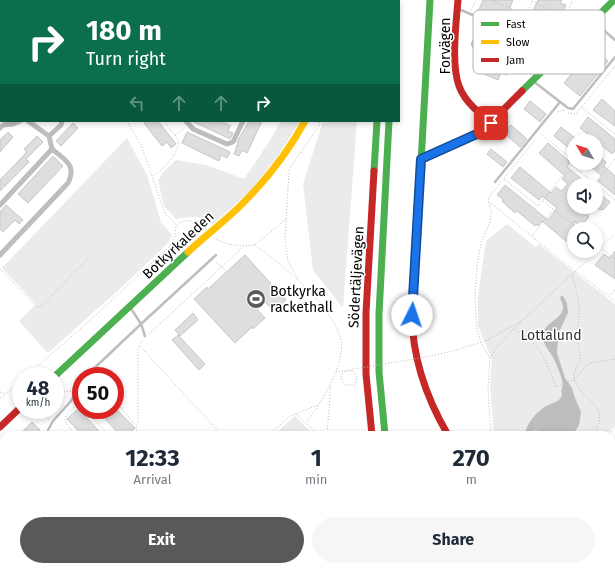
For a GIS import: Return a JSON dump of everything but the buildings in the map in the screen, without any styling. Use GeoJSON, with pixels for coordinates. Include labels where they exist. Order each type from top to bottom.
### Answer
{"type":"FeatureCollection","features":[{"type":"Feature","properties":{"kind":"main road"},"geometry":{"type":"LineString","coordinates":[[430,0],[412,315],[414,342],[424,387],[432,406],[446,431]]}},
{"type":"Feature","properties":{"kind":"main road","name":"Forvägen"},"geometry":{"type":"LineString","coordinates":[[458,0],[455,66],[458,83],[466,99],[478,112],[489,118],[497,116]]}},
{"type":"Feature","properties":{"kind":"main road"},"geometry":{"type":"LineString","coordinates":[[604,10],[614,0]]}},
{"type":"Feature","properties":{"kind":"main road"},"geometry":{"type":"LineString","coordinates":[[497,116],[539,74]]}},
{"type":"Feature","properties":{"kind":"main road","name":"Botkyrkaleden"},"geometry":{"type":"LineString","coordinates":[[64,368],[190,250],[242,204],[266,179],[286,153],[304,122]]}},
{"type":"Feature","properties":{"kind":"main road","name":"Södertäljevägen"},"geometry":{"type":"LineString","coordinates":[[372,431],[366,374],[366,313],[377,122]]}},
{"type":"Feature","properties":{"kind":"main road","name":"Södertäljevägen"},"geometry":{"type":"LineString","coordinates":[[385,431],[379,372],[379,321],[389,122]]}},
{"type":"Feature","properties":{"kind":"main road"},"geometry":{"type":"LineString","coordinates":[[1,423],[12,414]]}},
{"type":"Feature","properties":{"kind":"street"},"geometry":{"type":"LineString","coordinates":[[2,125],[18,122]]}},
{"type":"Feature","properties":{"kind":"street"},"geometry":{"type":"LineString","coordinates":[[0,255],[68,183],[72,176],[72,169],[69,164],[52,149],[49,136],[29,122]]}},
{"type":"Feature","properties":{"kind":"street"},"geometry":{"type":"LineString","coordinates":[[49,136],[61,125],[62,122]]}},
{"type":"Feature","properties":{"kind":"street"},"geometry":{"type":"LineString","coordinates":[[187,123],[193,129],[227,144],[233,142],[242,122]]}},
{"type":"Feature","properties":{"kind":"street"},"geometry":{"type":"LineString","coordinates":[[0,205],[52,149]]}},
{"type":"Feature","properties":{"kind":"lane"},"geometry":{"type":"LineString","coordinates":[[458,8],[473,15]]}},
{"type":"Feature","properties":{"kind":"lane"},"geometry":{"type":"LineString","coordinates":[[605,32],[615,40]]}},
{"type":"Feature","properties":{"kind":"lane"},"geometry":{"type":"LineString","coordinates":[[605,69],[615,57]]}},
{"type":"Feature","properties":{"kind":"lane"},"geometry":{"type":"LineString","coordinates":[[533,80],[568,108],[573,109],[601,74]]}},
{"type":"Feature","properties":{"kind":"lane"},"geometry":{"type":"LineString","coordinates":[[495,182],[560,102]]}},
{"type":"Feature","properties":{"kind":"lane"},"geometry":{"type":"LineString","coordinates":[[421,159],[479,133],[497,116]]}},
{"type":"Feature","properties":{"kind":"lane"},"geometry":{"type":"LineString","coordinates":[[97,366],[216,255]]}},
{"type":"Feature","properties":{"kind":"lane"},"geometry":{"type":"LineString","coordinates":[[130,307],[141,324],[145,336]]}},
{"type":"Feature","properties":{"kind":"lane"},"geometry":{"type":"LineString","coordinates":[[48,430],[72,399]]}},
{"type":"Feature","properties":{"kind":"path"},"geometry":{"type":"LineString","coordinates":[[470,14],[476,0]]}},
{"type":"Feature","properties":{"kind":"path"},"geometry":{"type":"LineString","coordinates":[[492,0],[515,10]]}},
{"type":"Feature","properties":{"kind":"path"},"geometry":{"type":"LineString","coordinates":[[569,10],[573,0]]}},
{"type":"Feature","properties":{"kind":"path"},"geometry":{"type":"LineString","coordinates":[[528,10],[533,1],[553,10]]}},
{"type":"Feature","properties":{"kind":"path"},"geometry":{"type":"LineString","coordinates":[[558,112],[562,110],[576,114],[615,66]]}},
{"type":"Feature","properties":{"kind":"path"},"geometry":{"type":"LineString","coordinates":[[581,107],[615,134]]}},
{"type":"Feature","properties":{"kind":"path"},"geometry":{"type":"LineString","coordinates":[[37,367],[87,324],[169,247],[175,236],[176,226],[165,213],[141,145],[128,122]]}},
{"type":"Feature","properties":{"kind":"path"},"geometry":{"type":"LineString","coordinates":[[152,176],[173,156],[179,144],[178,140],[165,122]]}},
{"type":"Feature","properties":{"kind":"path"},"geometry":{"type":"LineString","coordinates":[[226,122],[239,129]]}},
{"type":"Feature","properties":{"kind":"path"},"geometry":{"type":"LineString","coordinates":[[298,279],[288,261],[284,239],[289,171],[319,126],[320,122]]}},
{"type":"Feature","properties":{"kind":"path"},"geometry":{"type":"LineString","coordinates":[[175,136],[187,123]]}},
{"type":"Feature","properties":{"kind":"path"},"geometry":{"type":"LineString","coordinates":[[541,133],[567,156]]}},
{"type":"Feature","properties":{"kind":"path"},"geometry":{"type":"LineString","coordinates":[[490,358],[481,343],[477,328],[476,298],[477,266],[481,243],[490,222],[492,212],[488,201],[489,197],[536,139]]}},
{"type":"Feature","properties":{"kind":"path"},"geometry":{"type":"LineString","coordinates":[[600,178],[615,159]]}},
{"type":"Feature","properties":{"kind":"path"},"geometry":{"type":"LineString","coordinates":[[504,179],[538,206],[568,170]]}},
{"type":"Feature","properties":{"kind":"path"},"geometry":{"type":"LineString","coordinates":[[578,170],[588,178]]}},
{"type":"Feature","properties":{"kind":"path"},"geometry":{"type":"LineString","coordinates":[[0,180],[13,192]]}},
{"type":"Feature","properties":{"kind":"path"},"geometry":{"type":"LineString","coordinates":[[603,190],[615,200]]}},
{"type":"Feature","properties":{"kind":"path"},"geometry":{"type":"LineString","coordinates":[[488,201],[615,301]]}},
{"type":"Feature","properties":{"kind":"path"},"geometry":{"type":"LineString","coordinates":[[542,201],[569,222]]}},
{"type":"Feature","properties":{"kind":"path"},"geometry":{"type":"LineString","coordinates":[[532,236],[554,210]]}},
{"type":"Feature","properties":{"kind":"path"},"geometry":{"type":"LineString","coordinates":[[214,238],[219,241],[244,246],[255,245],[286,218]]}},
{"type":"Feature","properties":{"kind":"path"},"geometry":{"type":"LineString","coordinates":[[176,226],[183,221],[197,221],[206,228]]}},
{"type":"Feature","properties":{"kind":"path"},"geometry":{"type":"LineString","coordinates":[[603,245],[615,234]]}},
{"type":"Feature","properties":{"kind":"path"},"geometry":{"type":"LineString","coordinates":[[255,245],[298,279],[332,319],[341,341],[341,353],[331,383],[319,405],[306,422]]}},
{"type":"Feature","properties":{"kind":"path"},"geometry":{"type":"LineString","coordinates":[[137,431],[139,345],[244,246]]}},
{"type":"Feature","properties":{"kind":"path"},"geometry":{"type":"LineString","coordinates":[[603,249],[615,259]]}},
{"type":"Feature","properties":{"kind":"path"},"geometry":{"type":"LineString","coordinates":[[0,269],[36,306],[39,307],[44,304],[89,257]]}},
{"type":"Feature","properties":{"kind":"path"},"geometry":{"type":"LineString","coordinates":[[213,258],[226,272]]}},
{"type":"Feature","properties":{"kind":"path"},"geometry":{"type":"LineString","coordinates":[[491,431],[488,390],[490,358],[499,344],[589,258]]}},
{"type":"Feature","properties":{"kind":"path"},"geometry":{"type":"LineString","coordinates":[[572,275],[579,314],[577,331],[580,357],[579,365],[574,374],[582,392],[594,405],[600,416],[598,426],[595,431]]}},
{"type":"Feature","properties":{"kind":"path"},"geometry":{"type":"LineString","coordinates":[[610,296],[615,290]]}},
{"type":"Feature","properties":{"kind":"path"},"geometry":{"type":"LineString","coordinates":[[336,371],[353,371],[357,376],[356,382],[353,386],[346,385],[342,381],[341,376],[344,372],[348,370],[426,357],[457,350],[481,343],[523,320]]}},
{"type":"Feature","properties":{"kind":"path"},"geometry":{"type":"LineString","coordinates":[[514,329],[527,337],[540,351],[556,387],[575,379],[590,363],[615,359]]}},
{"type":"Feature","properties":{"kind":"path"},"geometry":{"type":"LineString","coordinates":[[139,345],[218,431]]}},
{"type":"Feature","properties":{"kind":"path"},"geometry":{"type":"LineString","coordinates":[[327,431],[332,388],[331,383]]}},
{"type":"Feature","properties":{"kind":"path"},"geometry":{"type":"LineString","coordinates":[[0,399],[12,388]]}},
{"type":"Feature","properties":{"kind":"path"},"geometry":{"type":"LineString","coordinates":[[0,392],[5,394]]}},
{"type":"Feature","properties":{"kind":"path"},"geometry":{"type":"LineString","coordinates":[[273,431],[286,419],[319,405]]}},
{"type":"Feature","properties":{"kind":"path"},"geometry":{"type":"LineString","coordinates":[[72,409],[66,416],[65,422],[72,431]]}},
{"type":"Feature","properties":{"kind":"path"},"geometry":{"type":"LineString","coordinates":[[124,413],[136,426]]}},
{"type":"Feature","properties":{"kind":"path"},"geometry":{"type":"LineString","coordinates":[[296,414],[315,431]]}},
{"type":"Feature","properties":{"kind":"path"},"geometry":{"type":"LineString","coordinates":[[48,419],[52,424]]}},
{"type":"Feature","properties":{"kind":"path"},"geometry":{"type":"LineString","coordinates":[[94,419],[105,431]]}},
{"type":"Feature","properties":{"kind":"green space"},"geometry":{"type":"Polygon","coordinates":[[[280,122],[299,122],[279,154],[251,190],[212,225],[204,219],[196,217],[176,219],[164,206],[158,180],[165,170],[176,160],[206,165],[244,179],[280,122]]]}},
{"type":"Feature","properties":{"kind":"green space"},"geometry":{"type":"Polygon","coordinates":[[[323,122],[357,122],[343,308],[313,270],[303,184],[323,122]]]}},
{"type":"Feature","properties":{"kind":"green space"},"geometry":{"type":"Polygon","coordinates":[[[127,138],[147,175],[161,222],[172,235],[169,242],[124,285],[48,353],[19,321],[36,304],[2,268],[127,138]]]}},
{"type":"Feature","properties":{"kind":"green space","name":"Lottalund"},"geometry":{"type":"Polygon","coordinates":[[[507,224],[535,247],[539,244],[615,304],[615,426],[609,431],[494,431],[490,386],[492,360],[478,326],[478,296],[486,241],[507,224]]]}},
{"type":"Feature","properties":{"kind":"green space"},"geometry":{"type":"Polygon","coordinates":[[[295,416],[310,431],[278,431],[295,416]]]}},
{"type":"Feature","properties":{"kind":"shaded area"},"geometry":{"type":"Polygon","coordinates":[[[563,296],[567,303],[568,313],[560,330],[557,353],[565,378],[572,388],[581,412],[579,425],[575,431],[526,431],[529,422],[535,415],[546,406],[558,401],[562,395],[561,375],[553,357],[544,344],[543,338],[544,330],[560,315],[562,311],[563,306],[560,298],[563,296]]]}},
{"type":"Feature","properties":{"kind":"traffic: fast"},"geometry":{"type":"LineString","coordinates":[[415,271],[430,0]]}},
{"type":"Feature","properties":{"kind":"traffic: fast"},"geometry":{"type":"LineString","coordinates":[[604,10],[614,0]]}},
{"type":"Feature","properties":{"kind":"traffic: fast"},"geometry":{"type":"LineString","coordinates":[[522,91],[539,74]]}},
{"type":"Feature","properties":{"kind":"traffic: fast"},"geometry":{"type":"LineString","coordinates":[[374,171],[377,122]]}},
{"type":"Feature","properties":{"kind":"traffic: fast"},"geometry":{"type":"LineString","coordinates":[[385,431],[379,372],[379,314],[389,122]]}},
{"type":"Feature","properties":{"kind":"traffic: fast"},"geometry":{"type":"LineString","coordinates":[[64,368],[188,252]]}},
{"type":"Feature","properties":{"kind":"traffic: slow"},"geometry":{"type":"LineString","coordinates":[[188,252],[237,209],[256,189],[283,156],[304,122]]}},
{"type":"Feature","properties":{"kind":"traffic: jam"},"geometry":{"type":"LineString","coordinates":[[458,0],[455,67],[459,86],[465,97],[473,107],[486,116],[497,116],[522,91]]}},
{"type":"Feature","properties":{"kind":"traffic: jam"},"geometry":{"type":"LineString","coordinates":[[372,431],[366,374],[366,313],[374,171]]}},
{"type":"Feature","properties":{"kind":"traffic: jam"},"geometry":{"type":"LineString","coordinates":[[415,271],[412,314],[418,362],[427,392],[446,431]]}},
{"type":"Feature","properties":{"kind":"traffic: jam"},"geometry":{"type":"LineString","coordinates":[[0,427],[12,416]]}},
{"type":"Feature","properties":{"kind":"place","name":"Botkyrka rackethall"},"geometry":{"type":"Point","coordinates":[256,299]}},
{"type":"Feature","properties":{"kind":"route"},"geometry":{"type":"LineString","coordinates":[[412,315],[421,159],[479,133],[491,123]]}}]}
